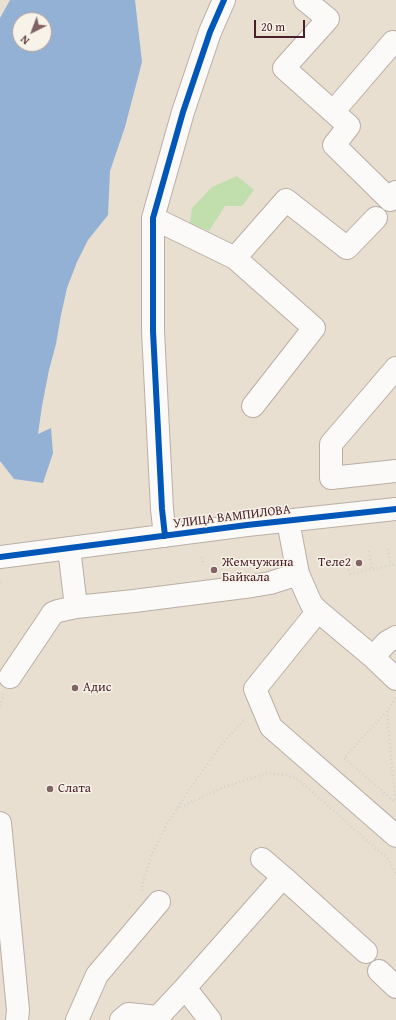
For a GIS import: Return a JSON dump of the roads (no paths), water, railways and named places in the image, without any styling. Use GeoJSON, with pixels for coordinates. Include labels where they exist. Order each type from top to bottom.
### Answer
{"type":"FeatureCollection","features":[{"type":"Feature","properties":{"kind":"street"},"geometry":{"type":"LineString","coordinates":[[165,536],[162,509],[153,331],[153,218],[183,112],[210,32],[224,0]]}},
{"type":"Feature","properties":{"kind":"street"},"geometry":{"type":"LineString","coordinates":[[305,0],[328,19],[284,68],[349,126],[334,145],[390,200],[396,192]]}},
{"type":"Feature","properties":{"kind":"street"},"geometry":{"type":"LineString","coordinates":[[333,112],[393,42],[396,44]]}},
{"type":"Feature","properties":{"kind":"street"},"geometry":{"type":"LineString","coordinates":[[235,258],[286,200],[347,248],[376,218]]}},
{"type":"Feature","properties":{"kind":"street"},"geometry":{"type":"LineString","coordinates":[[153,218],[235,258],[314,328],[253,406]]}},
{"type":"Feature","properties":{"kind":"street"},"geometry":{"type":"LineString","coordinates":[[396,368],[331,444],[331,478],[396,471]]}},
{"type":"Feature","properties":{"kind":"street","name":"УЛИЦА ВАМПИЛОВА"},"geometry":{"type":"LineString","coordinates":[[0,557],[396,509]]}},
{"type":"Feature","properties":{"kind":"street"},"geometry":{"type":"LineString","coordinates":[[288,521],[298,574],[312,605],[396,679]]}},
{"type":"Feature","properties":{"kind":"street"},"geometry":{"type":"LineString","coordinates":[[69,548],[76,607]]}},
{"type":"Feature","properties":{"kind":"street"},"geometry":{"type":"LineString","coordinates":[[10,678],[53,613],[76,607],[252,586],[270,583],[298,574]]}},
{"type":"Feature","properties":{"kind":"street"},"geometry":{"type":"LineString","coordinates":[[318,611],[255,689],[271,727],[396,836]]}},
{"type":"Feature","properties":{"kind":"street"},"geometry":{"type":"LineString","coordinates":[[372,657],[387,642],[396,637]]}},
{"type":"Feature","properties":{"kind":"street"},"geometry":{"type":"LineString","coordinates":[[0,823],[18,1010],[17,1020]]}},
{"type":"Feature","properties":{"kind":"street"},"geometry":{"type":"LineString","coordinates":[[262,859],[366,952]]}},
{"type":"Feature","properties":{"kind":"street"},"geometry":{"type":"LineString","coordinates":[[122,1020],[128,1014],[158,1017],[283,877]]}},
{"type":"Feature","properties":{"kind":"street"},"geometry":{"type":"LineString","coordinates":[[77,1020],[97,975],[150,898]]}},
{"type":"Feature","properties":{"kind":"street"},"geometry":{"type":"LineString","coordinates":[[379,971],[396,986]]}},
{"type":"Feature","properties":{"kind":"street"},"geometry":{"type":"LineString","coordinates":[[185,988],[210,1020]]}},
{"type":"Feature","properties":{"kind":"water"},"geometry":{"type":"Polygon","coordinates":[[[10,0],[135,0],[142,62],[125,127],[110,171],[108,215],[88,240],[77,262],[67,288],[42,406],[38,434],[51,428],[53,453],[43,483],[14,479],[0,461],[0,18],[10,0]]]}},
{"type":"Feature","properties":{"kind":"place","name":"Теле2"},"geometry":{"type":"Point","coordinates":[359,563]}},
{"type":"Feature","properties":{"kind":"place","name":"Жемчужина Байкала"},"geometry":{"type":"Point","coordinates":[214,570]}},
{"type":"Feature","properties":{"kind":"place","name":"Адис"},"geometry":{"type":"Point","coordinates":[75,688]}},
{"type":"Feature","properties":{"kind":"place","name":"Слата"},"geometry":{"type":"Point","coordinates":[50,789]}}]}
